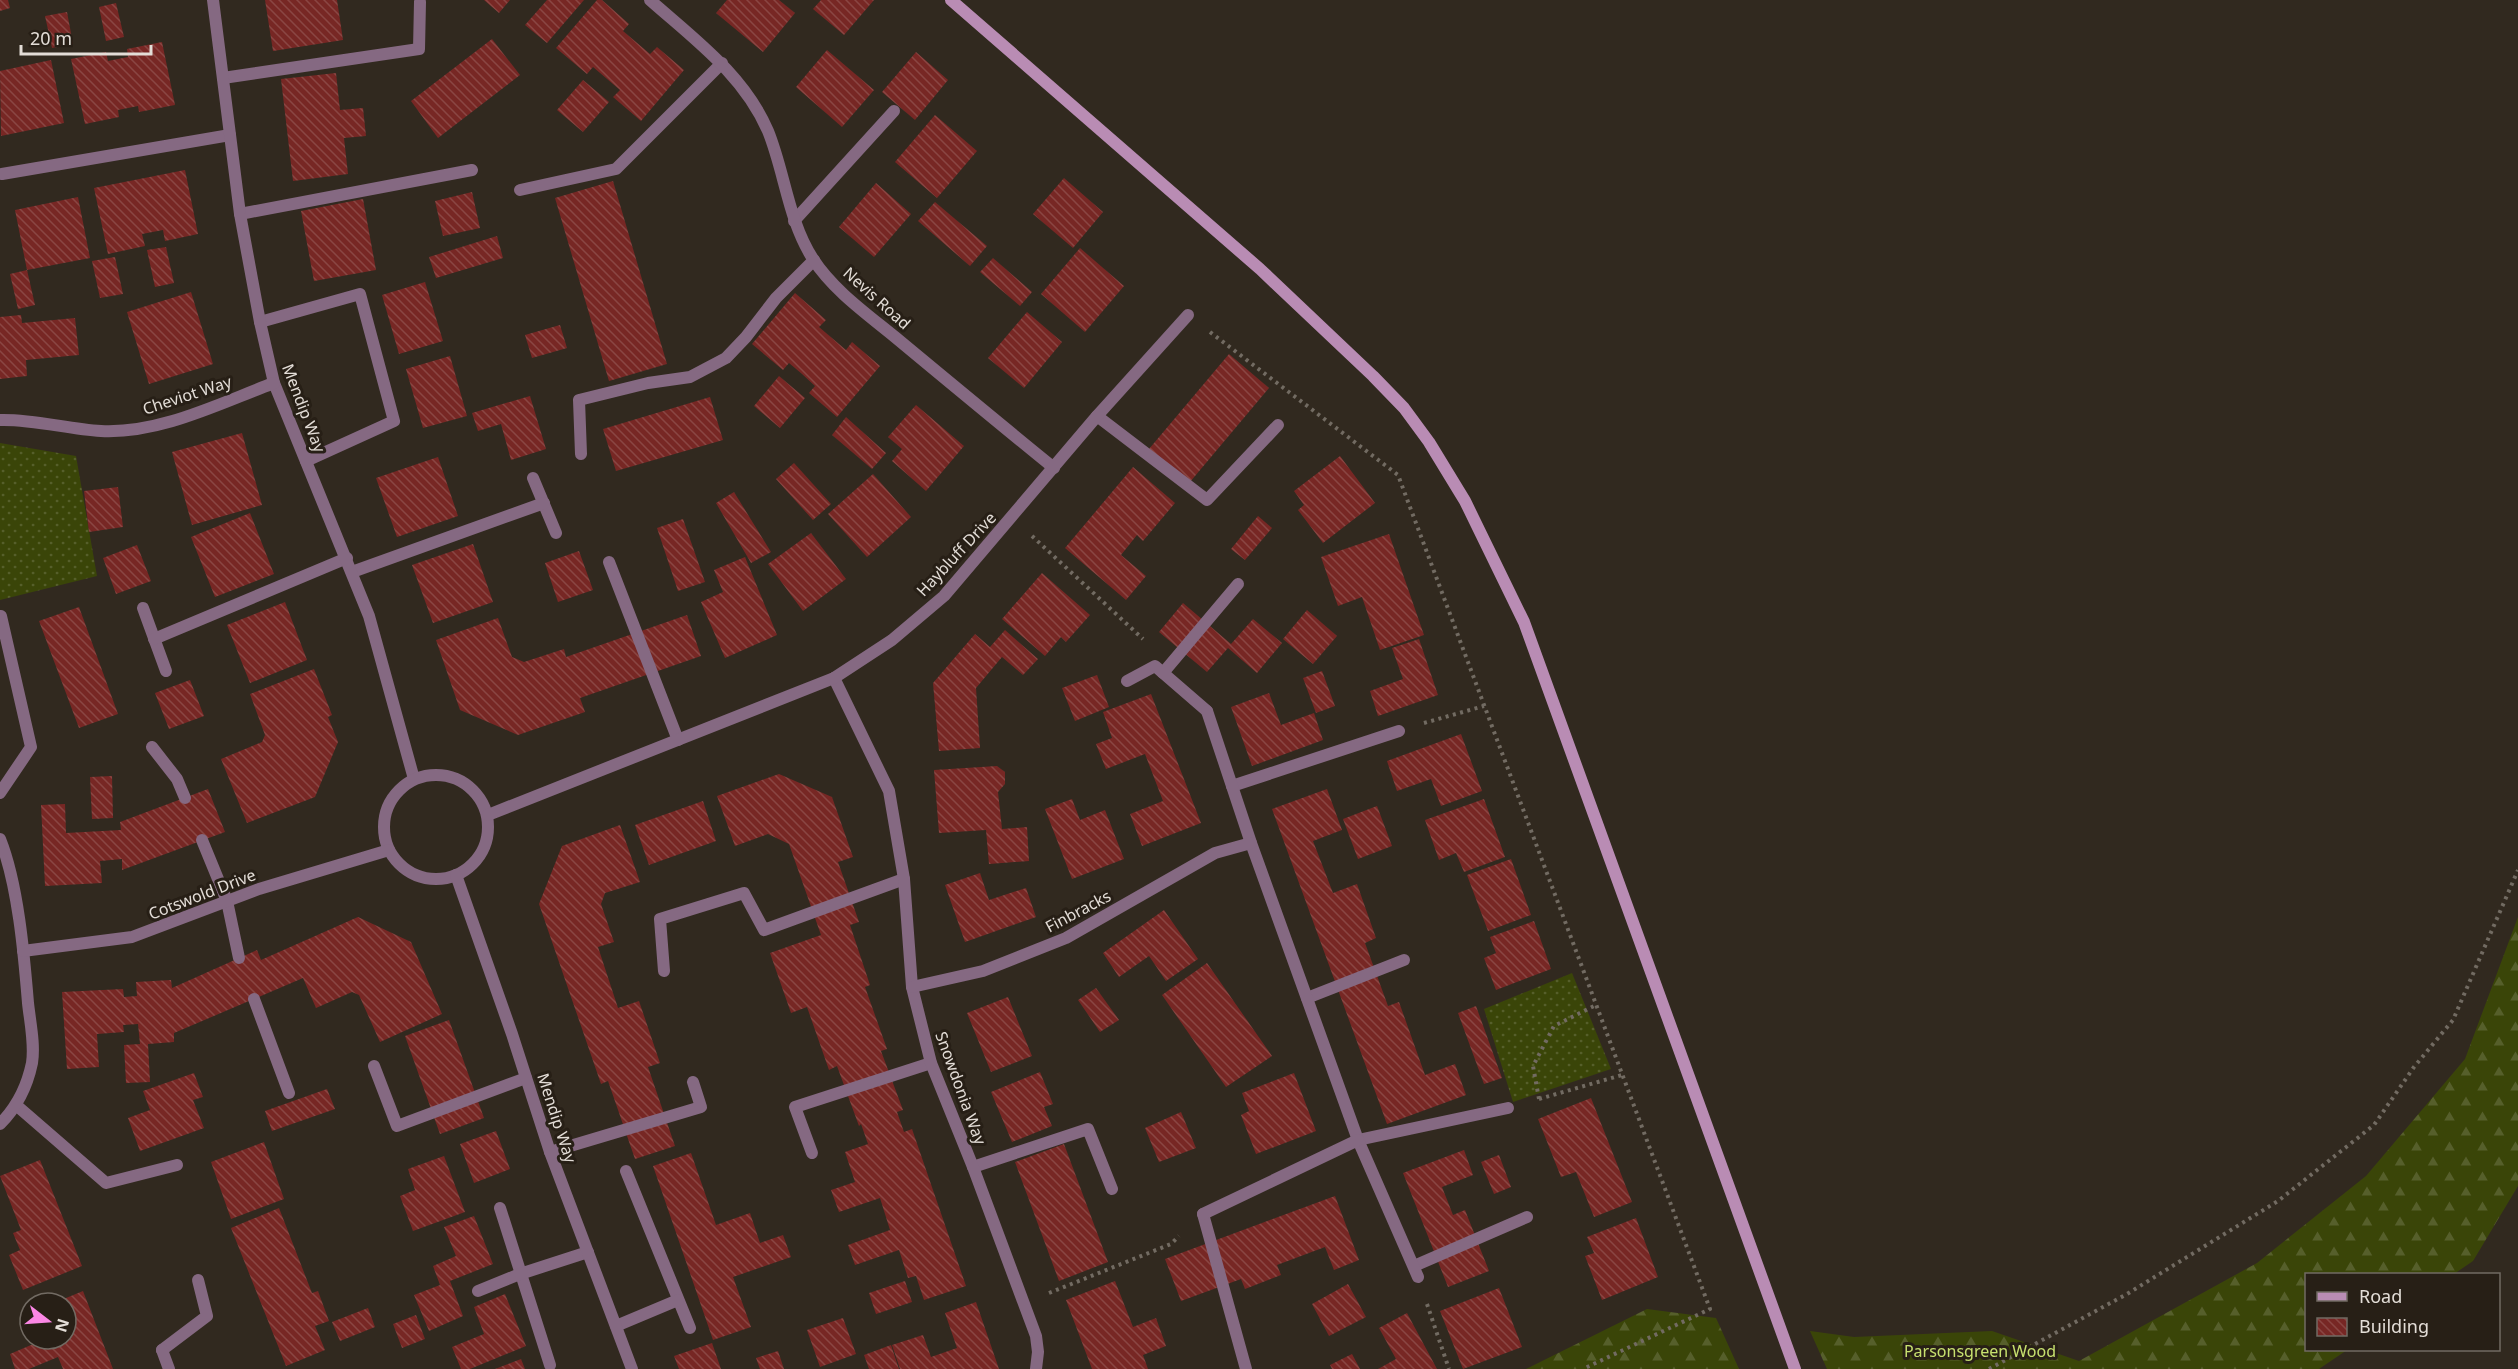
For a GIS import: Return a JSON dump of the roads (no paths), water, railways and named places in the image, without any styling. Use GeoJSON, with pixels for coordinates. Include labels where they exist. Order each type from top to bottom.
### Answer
{"type":"FeatureCollection","features":[{"type":"Feature","properties":{"kind":"street","name":"Mendip Way"},"geometry":{"type":"LineString","coordinates":[[213,0],[240,214],[274,383],[347,558],[380,647],[414,779]]}},
{"type":"Feature","properties":{"kind":"street","name":"Nevis Road"},"geometry":{"type":"LineString","coordinates":[[650,0],[722,63],[753,100],[768,130],[781,168],[794,221],[814,260],[844,294],[1054,468]]}},
{"type":"Feature","properties":{"kind":"street"},"geometry":{"type":"LineString","coordinates":[[951,0],[1260,269],[1373,376],[1404,408],[1430,442],[1465,501],[1524,622],[1795,1369]]}},
{"type":"Feature","properties":{"kind":"street"},"geometry":{"type":"LineString","coordinates":[[223,78],[419,49],[420,2]]}},
{"type":"Feature","properties":{"kind":"street"},"geometry":{"type":"LineString","coordinates":[[520,190],[616,169],[722,63]]}},
{"type":"Feature","properties":{"kind":"street"},"geometry":{"type":"LineString","coordinates":[[794,221],[894,111]]}},
{"type":"Feature","properties":{"kind":"street"},"geometry":{"type":"LineString","coordinates":[[2,174],[230,135]]}},
{"type":"Feature","properties":{"kind":"street"},"geometry":{"type":"LineString","coordinates":[[240,214],[472,170]]}},
{"type":"Feature","properties":{"kind":"street"},"geometry":{"type":"LineString","coordinates":[[581,454],[579,400],[648,383],[690,377],[726,358],[746,337],[776,298],[814,260]]}},
{"type":"Feature","properties":{"kind":"street"},"geometry":{"type":"LineString","coordinates":[[260,322],[360,294],[394,421],[306,461]]}},
{"type":"Feature","properties":{"kind":"street","name":"Haybluff Drive"},"geometry":{"type":"LineString","coordinates":[[488,815],[834,678],[892,640],[944,596],[1097,416],[1188,315]]}},
{"type":"Feature","properties":{"kind":"street","name":"Cheviot Way"},"geometry":{"type":"LineString","coordinates":[[0,420],[16,419],[103,431],[157,425],[274,383]]}},
{"type":"Feature","properties":{"kind":"street"},"geometry":{"type":"LineString","coordinates":[[1097,416],[1207,500],[1278,425]]}},
{"type":"Feature","properties":{"kind":"street"},"geometry":{"type":"LineString","coordinates":[[533,478],[556,533]]}},
{"type":"Feature","properties":{"kind":"street"},"geometry":{"type":"LineString","coordinates":[[352,572],[544,503]]}},
{"type":"Feature","properties":{"kind":"street"},"geometry":{"type":"LineString","coordinates":[[154,639],[347,558]]}},
{"type":"Feature","properties":{"kind":"street"},"geometry":{"type":"LineString","coordinates":[[609,562],[678,740]]}},
{"type":"Feature","properties":{"kind":"street"},"geometry":{"type":"LineString","coordinates":[[1127,681],[1159,670],[1238,584]]}},
{"type":"Feature","properties":{"kind":"street"},"geometry":{"type":"LineString","coordinates":[[143,608],[166,671]]}},
{"type":"Feature","properties":{"kind":"street"},"geometry":{"type":"LineString","coordinates":[[0,793],[31,747],[1,616]]}},
{"type":"Feature","properties":{"kind":"street"},"geometry":{"type":"LineString","coordinates":[[1159,670],[1207,711],[1251,843],[1358,1140],[1416,1271],[1527,1217]]}},
{"type":"Feature","properties":{"kind":"street","name":"Snowdonia Way"},"geometry":{"type":"LineString","coordinates":[[834,678],[890,791],[904,879],[912,987],[931,1063],[973,1167],[1036,1336],[1038,1352],[1036,1369]]}},
{"type":"Feature","properties":{"kind":"street"},"geometry":{"type":"LineString","coordinates":[[1232,786],[1399,731]]}},
{"type":"Feature","properties":{"kind":"street"},"geometry":{"type":"LineString","coordinates":[[152,747],[177,779],[185,798]]}},
{"type":"Feature","properties":{"kind":"street"},"geometry":{"type":"LineString","coordinates":[[437,774],[460,780],[477,794],[488,815],[488,833],[483,851],[471,865],[456,875],[437,879],[417,876],[401,865],[389,849],[384,830],[387,809],[398,791],[414,779],[437,774]]}},
{"type":"Feature","properties":{"kind":"street"},"geometry":{"type":"LineString","coordinates":[[0,839],[7,856],[23,951],[32,1043],[32,1062],[24,1092],[0,1124]]}},
{"type":"Feature","properties":{"kind":"street"},"geometry":{"type":"LineString","coordinates":[[202,840],[227,901],[239,958]]}},
{"type":"Feature","properties":{"kind":"street","name":"Finbracks"},"geometry":{"type":"LineString","coordinates":[[912,987],[983,971],[1066,938],[1215,854],[1251,843]]}},
{"type":"Feature","properties":{"kind":"street","name":"Cotswold Drive"},"geometry":{"type":"LineString","coordinates":[[23,951],[132,937],[227,901],[389,849]]}},
{"type":"Feature","properties":{"kind":"street","name":"Mendip Way"},"geometry":{"type":"LineString","coordinates":[[456,875],[550,1152],[632,1369]]}},
{"type":"Feature","properties":{"kind":"street"},"geometry":{"type":"LineString","coordinates":[[664,972],[660,919],[744,893],[764,930],[904,879]]}},
{"type":"Feature","properties":{"kind":"street"},"geometry":{"type":"LineString","coordinates":[[1307,998],[1404,960]]}},
{"type":"Feature","properties":{"kind":"street"},"geometry":{"type":"LineString","coordinates":[[254,999],[289,1093]]}},
{"type":"Feature","properties":{"kind":"street"},"geometry":{"type":"LineString","coordinates":[[812,1153],[795,1107],[931,1063]]}},
{"type":"Feature","properties":{"kind":"street"},"geometry":{"type":"LineString","coordinates":[[374,1066],[397,1126],[526,1078]]}},
{"type":"Feature","properties":{"kind":"street"},"geometry":{"type":"LineString","coordinates":[[550,1152],[700,1107],[693,1082]]}},
{"type":"Feature","properties":{"kind":"street"},"geometry":{"type":"LineString","coordinates":[[16,1105],[106,1183],[177,1165]]}},
{"type":"Feature","properties":{"kind":"street"},"geometry":{"type":"LineString","coordinates":[[1246,1369],[1203,1214],[1358,1140],[1508,1108]]}},
{"type":"Feature","properties":{"kind":"street"},"geometry":{"type":"LineString","coordinates":[[973,1167],[1088,1129],[1112,1189]]}},
{"type":"Feature","properties":{"kind":"street"},"geometry":{"type":"LineString","coordinates":[[626,1171],[690,1328]]}},
{"type":"Feature","properties":{"kind":"street"},"geometry":{"type":"LineString","coordinates":[[500,1208],[550,1365]]}},
{"type":"Feature","properties":{"kind":"street"},"geometry":{"type":"LineString","coordinates":[[478,1291],[520,1274],[588,1252]]}},
{"type":"Feature","properties":{"kind":"street"},"geometry":{"type":"LineString","coordinates":[[169,1369],[162,1350],[207,1316],[198,1280]]}},
{"type":"Feature","properties":{"kind":"street"},"geometry":{"type":"LineString","coordinates":[[616,1326],[678,1300]]}},
{"type":"Feature","properties":{"kind":"park label","name":"Parsonsgreen Wood"},"geometry":{"type":"Point","coordinates":[1980,1351]}}]}
